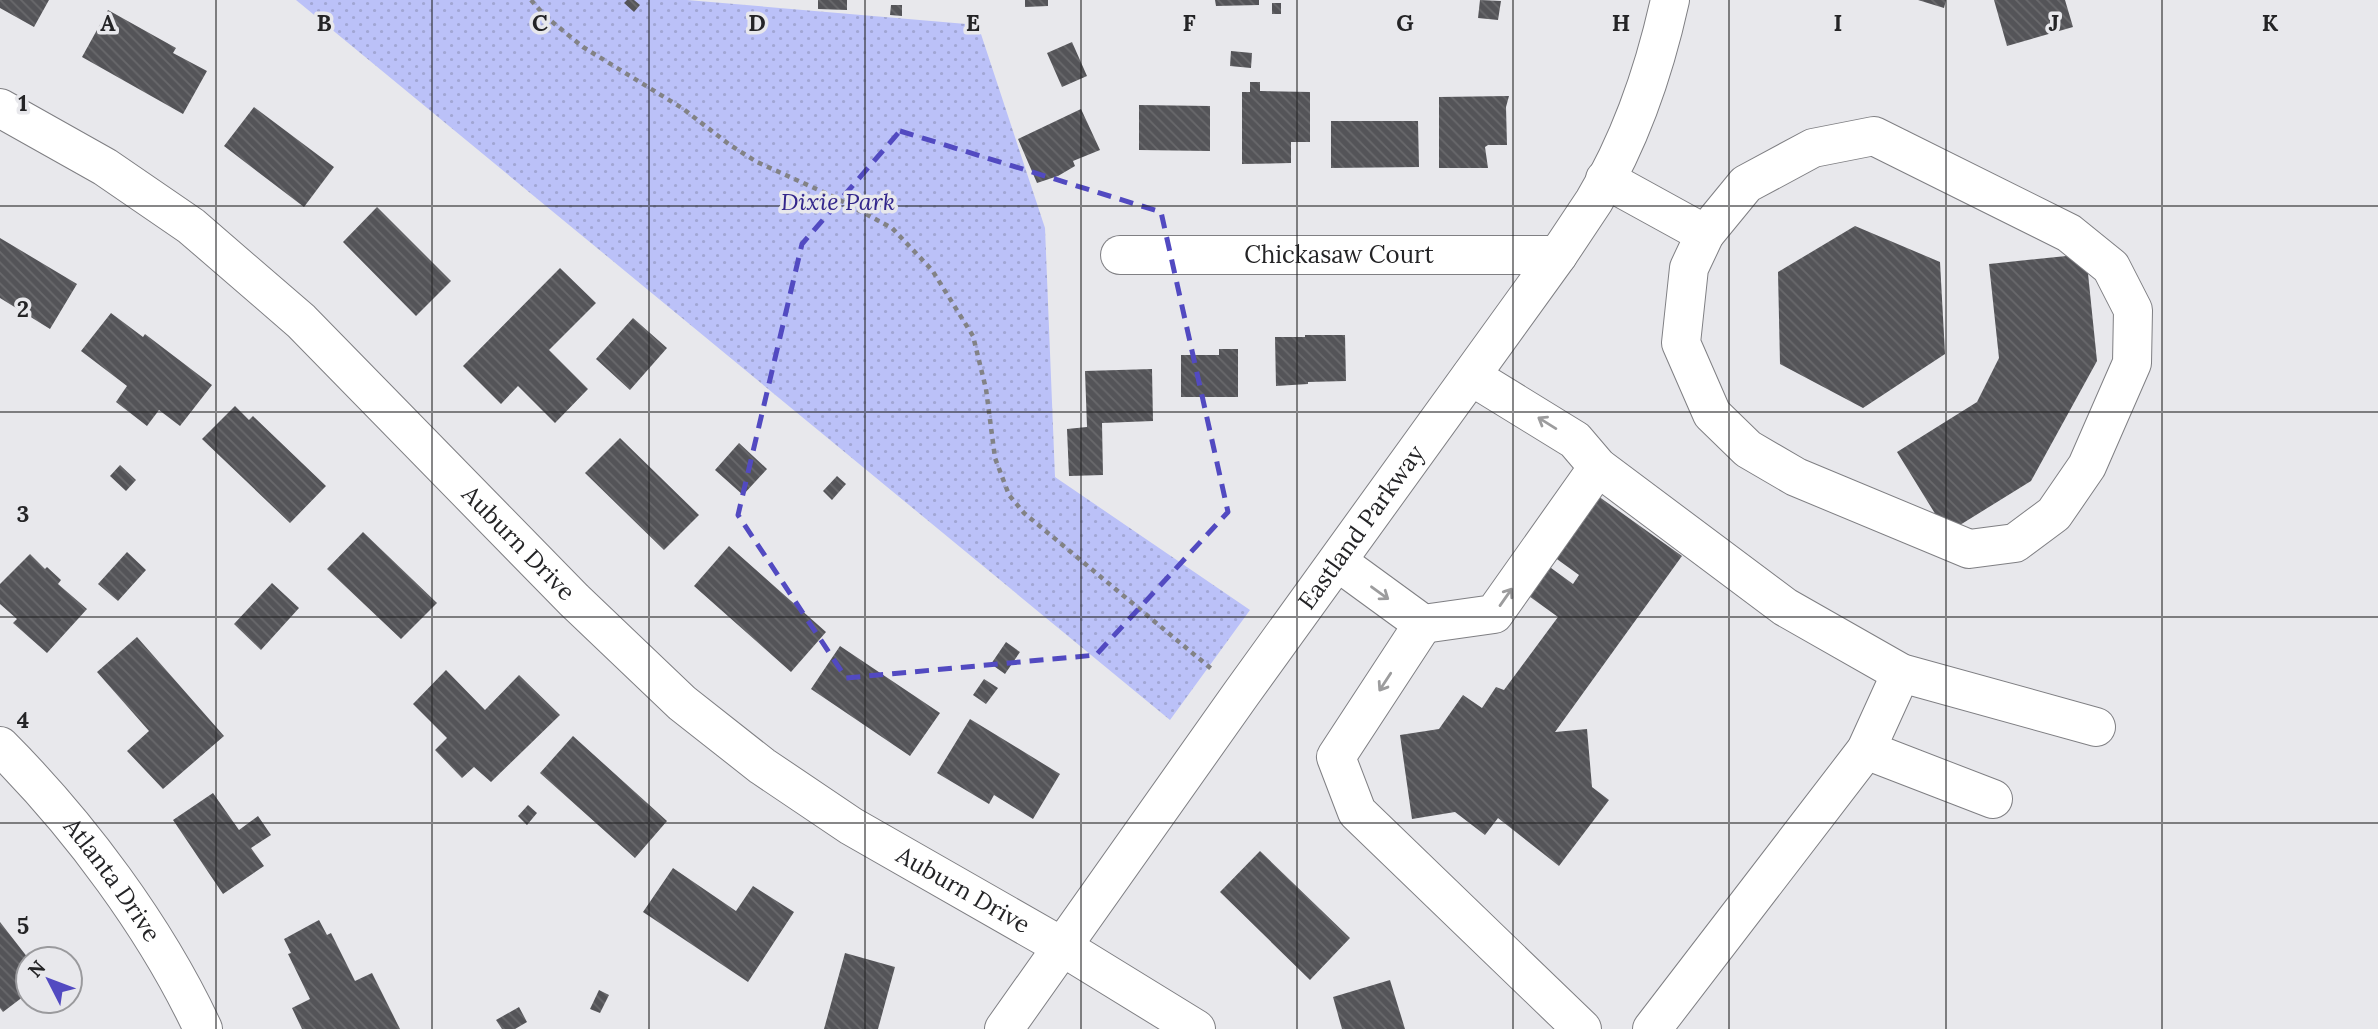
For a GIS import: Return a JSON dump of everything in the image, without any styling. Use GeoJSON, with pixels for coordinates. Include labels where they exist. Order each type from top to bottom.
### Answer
{"type":"FeatureCollection","features":[{"type":"Feature","properties":{"kind":"street","name":"Eastland Parkway"},"geometry":{"type":"LineString","coordinates":[[1004,1029],[1241,694],[1558,255],[1595,199],[1625,139],[1650,73],[1670,0]]}},
{"type":"Feature","properties":{"kind":"street","name":"Auburn Drive"},"geometry":{"type":"LineString","coordinates":[[0,108],[104,167],[180,218],[291,312],[564,590],[682,703],[762,766],[851,825],[1061,946],[1196,1029]]}},
{"type":"Feature","properties":{"kind":"street"},"geometry":{"type":"LineString","coordinates":[[1874,136],[2070,233],[2110,267],[2133,310],[2132,363],[2087,466],[2054,514],[2015,542],[1969,549],[1796,477],[1748,449],[1712,414],[1681,343],[1689,268],[1704,234],[1746,184],[1813,148],[1874,136]]}},
{"type":"Feature","properties":{"kind":"street"},"geometry":{"type":"LineString","coordinates":[[1605,179],[1704,234]]}},
{"type":"Feature","properties":{"kind":"street","name":"Chickasaw Court"},"geometry":{"type":"LineString","coordinates":[[1119,256],[1558,255]]}},
{"type":"Feature","properties":{"kind":"street"},"geometry":{"type":"LineString","coordinates":[[1471,376],[1575,440],[1598,467],[1785,607],[1902,673],[2096,727]]}},
{"type":"Feature","properties":{"kind":"street"},"geometry":{"type":"LineString","coordinates":[[1338,562],[1423,624],[1494,614],[1598,467]]}},
{"type":"Feature","properties":{"kind":"street"},"geometry":{"type":"LineString","coordinates":[[1423,624],[1336,757],[1357,812],[1582,1029]]}},
{"type":"Feature","properties":{"kind":"street"},"geometry":{"type":"LineString","coordinates":[[1652,1029],[1866,750],[1902,673]]}},
{"type":"Feature","properties":{"kind":"street","name":"Atlanta Drive"},"geometry":{"type":"LineString","coordinates":[[0,746],[82,838],[146,926],[188,996],[203,1029]]}},
{"type":"Feature","properties":{"kind":"street"},"geometry":{"type":"LineString","coordinates":[[1866,750],[1993,799]]}},
{"type":"Feature","properties":{"kind":"path"},"geometry":{"type":"LineString","coordinates":[[531,0],[545,16],[583,47],[682,108],[757,162],[834,197],[892,228],[932,270],[974,335],[986,389],[995,457],[1009,495],[1034,521],[1241,694]]}},
{"type":"Feature","properties":{"kind":"highlighted area"},"geometry":{"type":"Polygon","coordinates":[[[900,131],[1161,212],[1228,512],[1096,655],[846,678],[738,515],[802,244],[900,131]]]}},
{"type":"Feature","properties":{"kind":"green space","name":"Dixie Park"},"geometry":{"type":"Polygon","coordinates":[[[296,0],[687,0],[978,25],[1045,228],[1055,477],[1250,610],[1170,720],[296,0]]]}},
{"type":"Feature","properties":{"kind":"building"},"geometry":{"type":"Polygon","coordinates":[[[0,0],[49,0],[34,27],[0,8],[0,0]]]}},
{"type":"Feature","properties":{"kind":"building"},"geometry":{"type":"Polygon","coordinates":[[[634,0],[640,5],[634,12],[624,3],[634,0]]]}},
{"type":"Feature","properties":{"kind":"building"},"geometry":{"type":"Polygon","coordinates":[[[818,0],[847,0],[847,10],[818,9],[818,0]]]}},
{"type":"Feature","properties":{"kind":"building"},"geometry":{"type":"Polygon","coordinates":[[[1025,0],[1048,0],[1048,6],[1025,7],[1025,0]]]}},
{"type":"Feature","properties":{"kind":"building"},"geometry":{"type":"Polygon","coordinates":[[[1215,0],[1259,0],[1259,5],[1216,6],[1215,0]]]}},
{"type":"Feature","properties":{"kind":"building"},"geometry":{"type":"Polygon","coordinates":[[[1480,0],[1501,1],[1498,20],[1478,18],[1480,0]]]}},
{"type":"Feature","properties":{"kind":"building"},"geometry":{"type":"Polygon","coordinates":[[[1918,0],[1946,0],[1944,8],[1918,0]]]}},
{"type":"Feature","properties":{"kind":"building"},"geometry":{"type":"Polygon","coordinates":[[[1994,0],[2065,0],[2073,27],[2007,46],[1994,0]]]}},
{"type":"Feature","properties":{"kind":"building"},"geometry":{"type":"Polygon","coordinates":[[[1272,3],[1281,3],[1281,14],[1272,14],[1272,3]]]}},
{"type":"Feature","properties":{"kind":"building"},"geometry":{"type":"Polygon","coordinates":[[[891,5],[902,5],[902,16],[890,15],[891,5]]]}},
{"type":"Feature","properties":{"kind":"building"},"geometry":{"type":"Polygon","coordinates":[[[108,10],[176,48],[173,53],[207,71],[183,114],[82,57],[108,10]]]}},
{"type":"Feature","properties":{"kind":"building"},"geometry":{"type":"Polygon","coordinates":[[[1072,42],[1087,76],[1062,87],[1047,53],[1072,42]]]}},
{"type":"Feature","properties":{"kind":"building"},"geometry":{"type":"Polygon","coordinates":[[[1231,51],[1252,53],[1251,68],[1230,66],[1231,51]]]}},
{"type":"Feature","properties":{"kind":"building"},"geometry":{"type":"Polygon","coordinates":[[[1250,82],[1260,82],[1260,91],[1310,92],[1310,142],[1291,142],[1291,163],[1242,164],[1242,92],[1250,92],[1250,82]]]}},
{"type":"Feature","properties":{"kind":"building"},"geometry":{"type":"Polygon","coordinates":[[[1509,96],[1506,107],[1507,145],[1485,147],[1488,168],[1439,168],[1439,97],[1509,96]]]}},
{"type":"Feature","properties":{"kind":"building"},"geometry":{"type":"Polygon","coordinates":[[[1139,105],[1210,106],[1210,151],[1139,150],[1139,105]]]}},
{"type":"Feature","properties":{"kind":"building"},"geometry":{"type":"Polygon","coordinates":[[[254,107],[334,167],[304,207],[224,146],[254,107]]]}},
{"type":"Feature","properties":{"kind":"building"},"geometry":{"type":"Polygon","coordinates":[[[1081,109],[1100,150],[1073,161],[1075,166],[1058,176],[1037,183],[1018,139],[1081,109]]]}},
{"type":"Feature","properties":{"kind":"building"},"geometry":{"type":"Polygon","coordinates":[[[1331,121],[1418,121],[1419,167],[1331,168],[1331,121]]]}},
{"type":"Feature","properties":{"kind":"building"},"geometry":{"type":"Polygon","coordinates":[[[377,207],[451,281],[416,316],[343,242],[377,207]]]}},
{"type":"Feature","properties":{"kind":"building"},"geometry":{"type":"Polygon","coordinates":[[[1855,226],[1940,262],[1945,354],[1863,408],[1780,364],[1778,272],[1855,226]]]}},
{"type":"Feature","properties":{"kind":"building"},"geometry":{"type":"Polygon","coordinates":[[[0,238],[77,284],[50,329],[0,298],[0,238]]]}},
{"type":"Feature","properties":{"kind":"building"},"geometry":{"type":"Polygon","coordinates":[[[2086,254],[2097,361],[2031,481],[1947,533],[1897,452],[1977,402],[1999,358],[1989,264],[2086,254]]]}},
{"type":"Feature","properties":{"kind":"building"},"geometry":{"type":"Polygon","coordinates":[[[560,268],[596,303],[549,350],[588,389],[555,423],[518,386],[501,404],[463,366],[560,268]]]}},
{"type":"Feature","properties":{"kind":"building"},"geometry":{"type":"Polygon","coordinates":[[[111,313],[143,337],[145,334],[212,385],[180,426],[159,410],[147,426],[116,402],[127,386],[81,351],[111,313]]]}},
{"type":"Feature","properties":{"kind":"building"},"geometry":{"type":"Polygon","coordinates":[[[633,318],[667,348],[630,390],[596,359],[633,318]]]}},
{"type":"Feature","properties":{"kind":"building"},"geometry":{"type":"Polygon","coordinates":[[[1345,335],[1346,381],[1276,386],[1275,337],[1345,335]]]}},
{"type":"Feature","properties":{"kind":"building"},"geometry":{"type":"Polygon","coordinates":[[[1219,349],[1238,349],[1238,397],[1181,397],[1181,355],[1219,355],[1219,349]]]}},
{"type":"Feature","properties":{"kind":"building"},"geometry":{"type":"Polygon","coordinates":[[[1152,369],[1153,421],[1102,423],[1103,475],[1069,476],[1067,429],[1087,427],[1085,371],[1152,369]]]}},
{"type":"Feature","properties":{"kind":"building"},"geometry":{"type":"Polygon","coordinates":[[[235,406],[249,420],[253,416],[326,486],[290,523],[202,439],[235,406]]]}},
{"type":"Feature","properties":{"kind":"building"},"geometry":{"type":"Polygon","coordinates":[[[620,438],[699,515],[664,550],[585,473],[620,438]]]}},
{"type":"Feature","properties":{"kind":"building"},"geometry":{"type":"Polygon","coordinates":[[[739,443],[767,469],[743,495],[715,470],[739,443]]]}},
{"type":"Feature","properties":{"kind":"building"},"geometry":{"type":"Polygon","coordinates":[[[120,465],[136,480],[126,491],[110,476],[120,465]]]}},
{"type":"Feature","properties":{"kind":"building"},"geometry":{"type":"Polygon","coordinates":[[[837,476],[846,484],[832,500],[823,491],[837,476]]]}},
{"type":"Feature","properties":{"kind":"building"},"geometry":{"type":"Polygon","coordinates":[[[1598,496],[1682,556],[1555,732],[1587,729],[1592,787],[1609,800],[1559,866],[1498,818],[1485,835],[1455,812],[1412,819],[1400,735],[1439,729],[1463,695],[1482,708],[1496,687],[1504,690],[1558,617],[1515,586],[1536,557],[1573,584],[1579,575],[1554,557],[1598,496]]]}},
{"type":"Feature","properties":{"kind":"building"},"geometry":{"type":"Polygon","coordinates":[[[363,532],[437,603],[401,639],[327,569],[363,532]]]}},
{"type":"Feature","properties":{"kind":"building"},"geometry":{"type":"Polygon","coordinates":[[[729,546],[826,632],[791,672],[694,586],[729,546]]]}},
{"type":"Feature","properties":{"kind":"building"},"geometry":{"type":"Polygon","coordinates":[[[127,552],[146,570],[118,601],[98,584],[127,552]]]}},
{"type":"Feature","properties":{"kind":"building"},"geometry":{"type":"Polygon","coordinates":[[[30,554],[61,580],[58,584],[87,609],[47,653],[13,623],[17,619],[0,604],[0,584],[30,554]]]}},
{"type":"Feature","properties":{"kind":"building"},"geometry":{"type":"Polygon","coordinates":[[[272,583],[299,608],[261,650],[234,624],[272,583]]]}},
{"type":"Feature","properties":{"kind":"building"},"geometry":{"type":"Polygon","coordinates":[[[137,637],[224,736],[163,789],[127,751],[149,731],[97,672],[137,637]]]}},
{"type":"Feature","properties":{"kind":"building"},"geometry":{"type":"Polygon","coordinates":[[[1006,642],[1020,652],[1005,674],[991,664],[1006,642]]]}},
{"type":"Feature","properties":{"kind":"building"},"geometry":{"type":"Polygon","coordinates":[[[840,646],[940,713],[910,756],[811,689],[840,646]]]}},
{"type":"Feature","properties":{"kind":"building"},"geometry":{"type":"Polygon","coordinates":[[[446,670],[485,710],[519,675],[560,715],[491,782],[474,767],[462,778],[435,750],[447,738],[413,704],[446,670]]]}},
{"type":"Feature","properties":{"kind":"building"},"geometry":{"type":"Polygon","coordinates":[[[984,679],[998,688],[986,704],[973,695],[984,679]]]}},
{"type":"Feature","properties":{"kind":"building"},"geometry":{"type":"Polygon","coordinates":[[[970,719],[1060,774],[1033,819],[994,795],[989,804],[937,773],[970,719]]]}},
{"type":"Feature","properties":{"kind":"building"},"geometry":{"type":"Polygon","coordinates":[[[573,736],[667,821],[635,858],[540,773],[573,736]]]}},
{"type":"Feature","properties":{"kind":"building"},"geometry":{"type":"Polygon","coordinates":[[[213,793],[239,830],[258,816],[271,835],[251,848],[264,866],[223,894],[173,820],[213,793]]]}},
{"type":"Feature","properties":{"kind":"building"},"geometry":{"type":"Polygon","coordinates":[[[528,805],[537,813],[527,825],[518,816],[528,805]]]}},
{"type":"Feature","properties":{"kind":"building"},"geometry":{"type":"Polygon","coordinates":[[[1260,851],[1350,938],[1310,980],[1220,892],[1260,851]]]}},
{"type":"Feature","properties":{"kind":"building"},"geometry":{"type":"Polygon","coordinates":[[[673,868],[736,911],[753,886],[794,912],[748,982],[643,912],[673,868]]]}},
{"type":"Feature","properties":{"kind":"building"},"geometry":{"type":"Polygon","coordinates":[[[319,920],[327,935],[331,933],[355,981],[372,973],[400,1029],[302,1029],[292,1008],[310,999],[288,954],[291,953],[284,939],[319,920]]]}},
{"type":"Feature","properties":{"kind":"building"},"geometry":{"type":"Polygon","coordinates":[[[0,922],[18,945],[14,945],[14,1004],[3,1012],[0,1008],[0,922]]]}},
{"type":"Feature","properties":{"kind":"building"},"geometry":{"type":"Polygon","coordinates":[[[845,953],[895,967],[878,1029],[824,1029],[845,953]]]}},
{"type":"Feature","properties":{"kind":"building"},"geometry":{"type":"Polygon","coordinates":[[[1390,980],[1405,1029],[1342,1029],[1333,997],[1390,980]]]}},
{"type":"Feature","properties":{"kind":"building"},"geometry":{"type":"Polygon","coordinates":[[[599,990],[609,995],[600,1013],[590,1009],[599,990]]]}},
{"type":"Feature","properties":{"kind":"building"},"geometry":{"type":"Polygon","coordinates":[[[519,1007],[527,1022],[515,1029],[502,1029],[496,1020],[519,1007]]]}}]}
